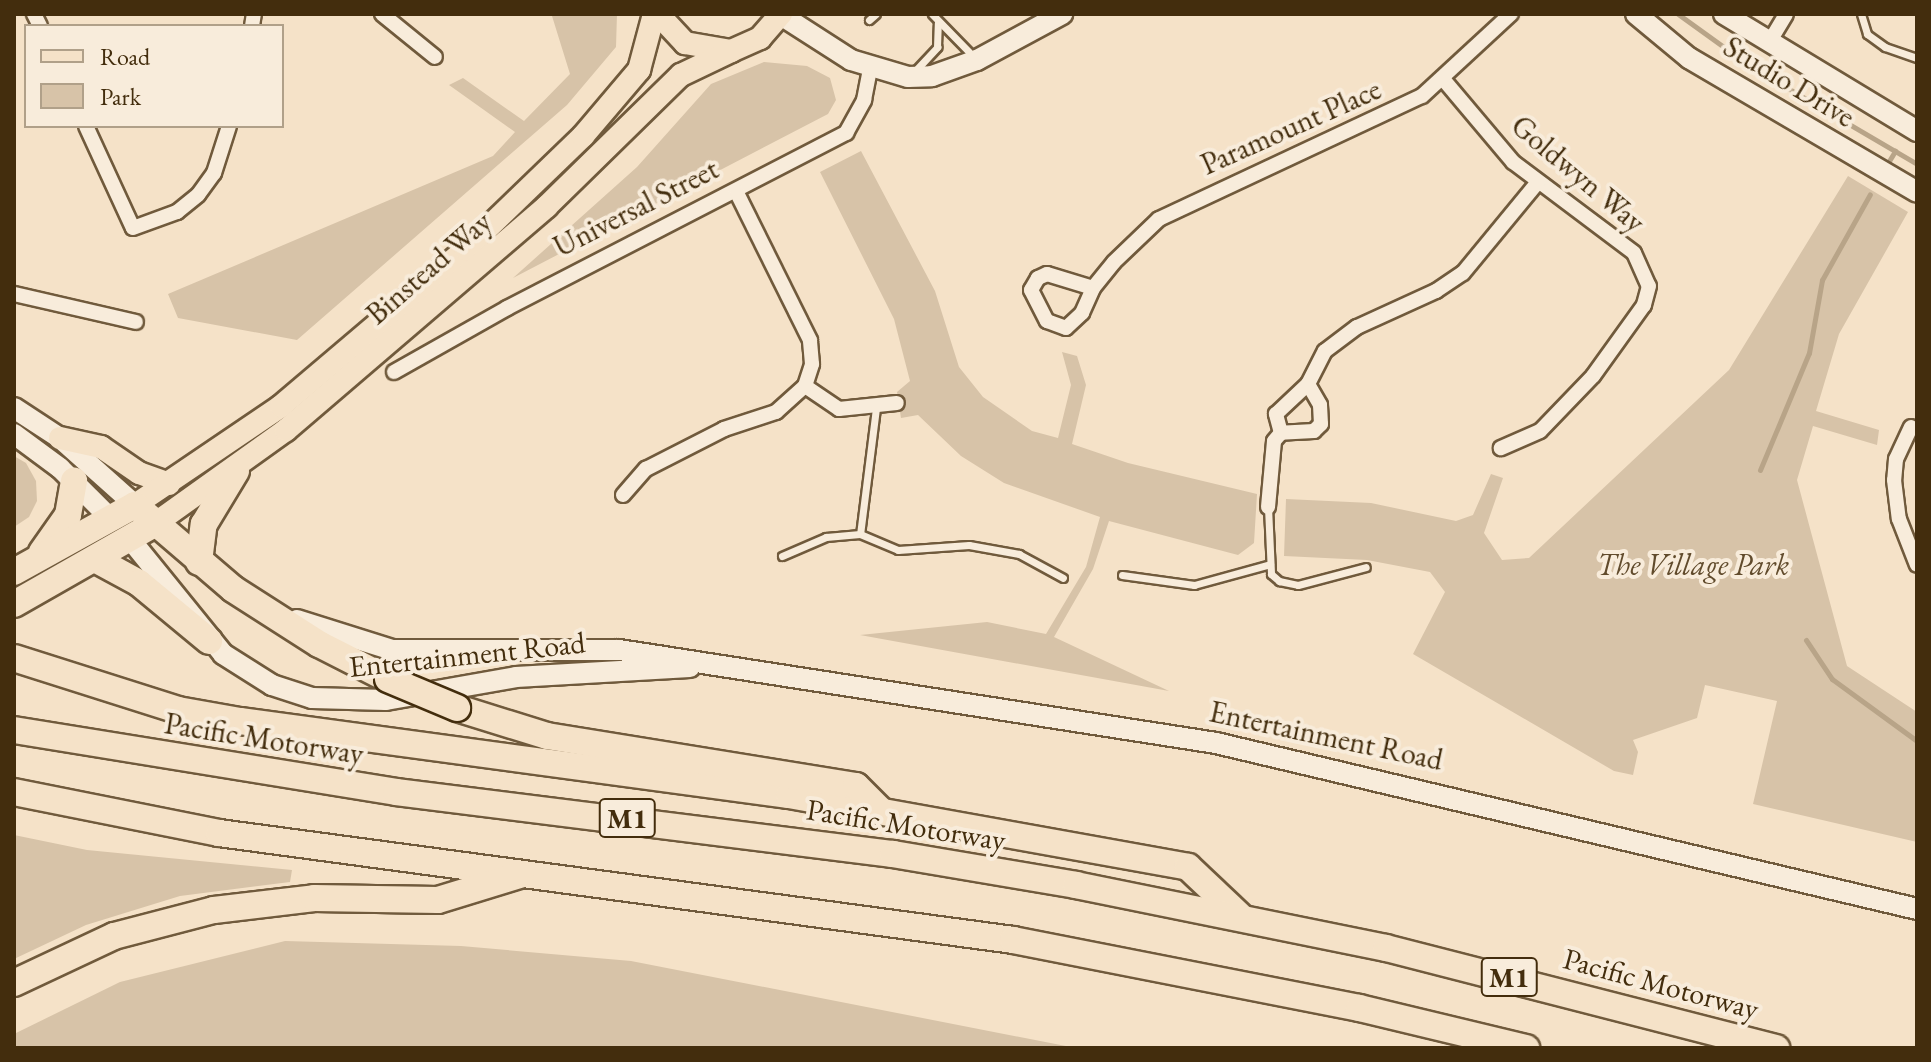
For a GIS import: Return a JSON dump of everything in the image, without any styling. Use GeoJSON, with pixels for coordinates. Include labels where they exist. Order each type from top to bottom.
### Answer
{"type":"FeatureCollection","features":[{"type":"Feature","properties":{"kind":"highway"},"geometry":{"type":"LineString","coordinates":[[199,562],[204,524],[236,471]]}},
{"type":"Feature","properties":{"kind":"highway"},"geometry":{"type":"LineString","coordinates":[[24,566],[68,515],[74,481]]}},
{"type":"Feature","properties":{"kind":"highway"},"geometry":{"type":"LineString","coordinates":[[24,566],[135,505]]}},
{"type":"Feature","properties":{"kind":"highway","name":"Entertainment Road"},"geometry":{"type":"LineString","coordinates":[[135,505],[233,589]]}},
{"type":"Feature","properties":{"kind":"highway","name":"Entertainment Road"},"geometry":{"type":"LineString","coordinates":[[111,519],[130,539]]}},
{"type":"Feature","properties":{"kind":"highway"},"geometry":{"type":"LineString","coordinates":[[14,604],[156,523]]}},
{"type":"Feature","properties":{"kind":"highway"},"geometry":{"type":"LineString","coordinates":[[95,559],[139,583],[209,641]]}},
{"type":"Feature","properties":{"kind":"highway"},"geometry":{"type":"LineString","coordinates":[[233,589],[319,644],[388,679],[457,708],[547,736],[856,786],[880,810]]}},
{"type":"Feature","properties":{"kind":"highway"},"geometry":{"type":"LineString","coordinates":[[14,658],[178,710],[880,810],[1188,867],[1239,915]]}},
{"type":"Feature","properties":{"kind":"highway","name":"Pacific Motorway"},"geometry":{"type":"LineString","coordinates":[[14,730],[396,792],[893,854],[1239,915],[1533,983],[1776,1048]]}},
{"type":"Feature","properties":{"kind":"highway","name":"M1"},"geometry":{"type":"LineString","coordinates":[[14,792],[219,833],[529,872],[1013,940],[1330,1002],[1526,1048]]}},
{"type":"Feature","properties":{"kind":"highway"},"geometry":{"type":"LineString","coordinates":[[14,983],[114,936],[214,910],[314,898],[438,900],[529,872]]}},
{"type":"Feature","properties":{"kind":"main road"},"geometry":{"type":"LineString","coordinates":[[656,14],[685,43],[731,51]]}},
{"type":"Feature","properties":{"kind":"main road","name":"Binstead Way"},"geometry":{"type":"LineString","coordinates":[[135,505],[292,397],[466,249],[583,136],[639,70],[656,14]]}},
{"type":"Feature","properties":{"kind":"main road","name":"Binstead Way"},"geometry":{"type":"LineString","coordinates":[[156,523],[236,471],[546,207],[681,75],[760,38],[781,14]]}},
{"type":"Feature","properties":{"kind":"main road"},"geometry":{"type":"LineString","coordinates":[[60,438],[101,447],[146,477],[169,484]]}},
{"type":"Feature","properties":{"kind":"street"},"geometry":{"type":"LineString","coordinates":[[382,14],[435,57]]}},
{"type":"Feature","properties":{"kind":"street"},"geometry":{"type":"LineString","coordinates":[[781,14],[870,69],[908,77],[932,76],[977,60],[1062,14]]}},
{"type":"Feature","properties":{"kind":"street","name":"Paramount Place"},"geometry":{"type":"LineString","coordinates":[[1093,288],[1047,274],[1038,278],[1031,290],[1047,321],[1058,329],[1075,323],[1093,288],[1133,240],[1181,206],[1422,96],[1444,80],[1511,14]]}},
{"type":"Feature","properties":{"kind":"street","name":"Studio Drive"},"geometry":{"type":"LineString","coordinates":[[1636,14],[1689,58],[1917,192]]}},
{"type":"Feature","properties":{"kind":"street","name":"Studio Drive"},"geometry":{"type":"LineString","coordinates":[[1724,14],[1917,131]]}},
{"type":"Feature","properties":{"kind":"street"},"geometry":{"type":"LineString","coordinates":[[1770,41],[1786,14]]}},
{"type":"Feature","properties":{"kind":"street","name":"Universal Street"},"geometry":{"type":"LineString","coordinates":[[394,372],[507,308],[846,133],[861,109],[870,69]]}},
{"type":"Feature","properties":{"kind":"street","name":"Goldwyn Way"},"geometry":{"type":"LineString","coordinates":[[1444,80],[1513,162],[1634,253],[1649,286],[1644,305],[1593,376],[1540,431],[1501,448]]}},
{"type":"Feature","properties":{"kind":"street"},"geometry":{"type":"LineString","coordinates":[[87,128],[133,228],[177,212],[198,195],[214,173],[228,128]]}},
{"type":"Feature","properties":{"kind":"street"},"geometry":{"type":"LineString","coordinates":[[1281,433],[1276,414],[1308,384],[1325,351],[1340,336],[1436,291],[1463,273],[1538,182]]}},
{"type":"Feature","properties":{"kind":"street"},"geometry":{"type":"LineString","coordinates":[[623,495],[646,469],[724,429],[776,412],[805,386],[812,364],[810,340],[736,191]]}},
{"type":"Feature","properties":{"kind":"street"},"geometry":{"type":"LineString","coordinates":[[14,294],[136,322]]}},
{"type":"Feature","properties":{"kind":"street"},"geometry":{"type":"LineString","coordinates":[[1268,507],[1274,441],[1281,433],[1314,431],[1321,424],[1320,405],[1308,384]]}},
{"type":"Feature","properties":{"kind":"street"},"geometry":{"type":"LineString","coordinates":[[805,386],[839,409],[876,408],[897,403]]}},
{"type":"Feature","properties":{"kind":"street"},"geometry":{"type":"LineString","coordinates":[[14,408],[60,438],[135,505]]}},
{"type":"Feature","properties":{"kind":"street"},"geometry":{"type":"LineString","coordinates":[[1911,427],[1896,459],[1894,480],[1899,519],[1917,565]]}},
{"type":"Feature","properties":{"kind":"street"},"geometry":{"type":"LineString","coordinates":[[14,434],[74,481],[111,519]]}},
{"type":"Feature","properties":{"kind":"street","name":"Entertainment Road"},"geometry":{"type":"LineString","coordinates":[[130,539],[209,641],[241,669],[272,685],[332,702],[386,700],[516,677],[714,665]]}},
{"type":"Feature","properties":{"kind":"street","name":"Entertainment Road"},"geometry":{"type":"LineString","coordinates":[[233,589],[310,626],[392,650],[588,647],[824,678],[953,704],[1216,743],[1917,909]]}},
{"type":"Feature","properties":{"kind":"lane"},"geometry":{"type":"LineString","coordinates":[[932,14],[977,60]]}},
{"type":"Feature","properties":{"kind":"lane"},"geometry":{"type":"LineString","coordinates":[[1861,14],[1867,34],[1885,47],[1917,58]]}},
{"type":"Feature","properties":{"kind":"lane"},"geometry":{"type":"LineString","coordinates":[[908,77],[937,47],[938,23]]}},
{"type":"Feature","properties":{"kind":"lane"},"geometry":{"type":"LineString","coordinates":[[860,534],[876,408]]}},
{"type":"Feature","properties":{"kind":"lane"},"geometry":{"type":"LineString","coordinates":[[1268,507],[1270,564],[1279,581],[1298,585],[1366,567]]}},
{"type":"Feature","properties":{"kind":"lane"},"geometry":{"type":"LineString","coordinates":[[782,556],[826,537],[860,534],[898,550],[969,545],[1019,554],[1063,578]]}},
{"type":"Feature","properties":{"kind":"lane"},"geometry":{"type":"LineString","coordinates":[[1122,575],[1194,585],[1270,564]]}},
{"type":"Feature","properties":{"kind":"green space"},"geometry":{"type":"Polygon","coordinates":[[[617,14],[616,47],[567,105],[297,340],[178,318],[168,294],[493,156],[515,132],[449,85],[463,78],[524,121],[570,74],[552,16],[617,14]]]}},
{"type":"Feature","properties":{"kind":"green space"},"geometry":{"type":"Polygon","coordinates":[[[764,62],[807,66],[830,78],[836,100],[828,114],[513,278],[637,167],[711,84],[764,62]]]}},
{"type":"Feature","properties":{"kind":"green space"},"geometry":{"type":"Polygon","coordinates":[[[861,151],[935,291],[959,367],[983,397],[1032,431],[1058,438],[1071,385],[1062,352],[1077,356],[1086,385],[1072,444],[1128,463],[1257,494],[1254,543],[1238,555],[1109,521],[1093,569],[1054,637],[1169,691],[860,635],[987,622],[1046,634],[1086,567],[1100,517],[1004,483],[961,456],[918,415],[901,418],[897,392],[910,381],[894,319],[820,172],[861,151]]]}},
{"type":"Feature","properties":{"kind":"green space","name":"The Village Park"},"geometry":{"type":"Polygon","coordinates":[[[1848,176],[1908,212],[1839,334],[1816,411],[1879,430],[1877,445],[1813,426],[1797,480],[1847,666],[1917,712],[1917,842],[1753,804],[1777,701],[1705,685],[1697,718],[1633,740],[1638,752],[1633,775],[1614,771],[1413,654],[1445,592],[1430,572],[1367,560],[1284,556],[1286,499],[1371,503],[1456,521],[1473,515],[1491,474],[1503,478],[1484,533],[1502,560],[1529,558],[1729,370],[1848,176]]]}},
{"type":"Feature","properties":{"kind":"green space"},"geometry":{"type":"Polygon","coordinates":[[[14,456],[26,463],[36,481],[37,501],[29,517],[14,527],[14,456]]]}},
{"type":"Feature","properties":{"kind":"green space"},"geometry":{"type":"Polygon","coordinates":[[[14,835],[87,850],[292,870],[290,882],[180,896],[86,925],[14,959],[14,835]]]}},
{"type":"Feature","properties":{"kind":"green space"},"geometry":{"type":"Polygon","coordinates":[[[285,941],[461,946],[631,961],[1076,1048],[14,1048],[14,1034],[120,982],[285,941]]]}},
{"type":"Feature","properties":{"kind":"waterway"},"geometry":{"type":"LineString","coordinates":[[1678,14],[1750,66],[1917,164]]}},
{"type":"Feature","properties":{"kind":"waterway"},"geometry":{"type":"LineString","coordinates":[[1889,161],[1895,151]]}},
{"type":"Feature","properties":{"kind":"waterway"},"geometry":{"type":"LineString","coordinates":[[1760,470],[1809,353],[1822,280],[1870,194]]}},
{"type":"Feature","properties":{"kind":"waterway"},"geometry":{"type":"LineString","coordinates":[[1806,640],[1832,679],[1917,741]]}}]}
